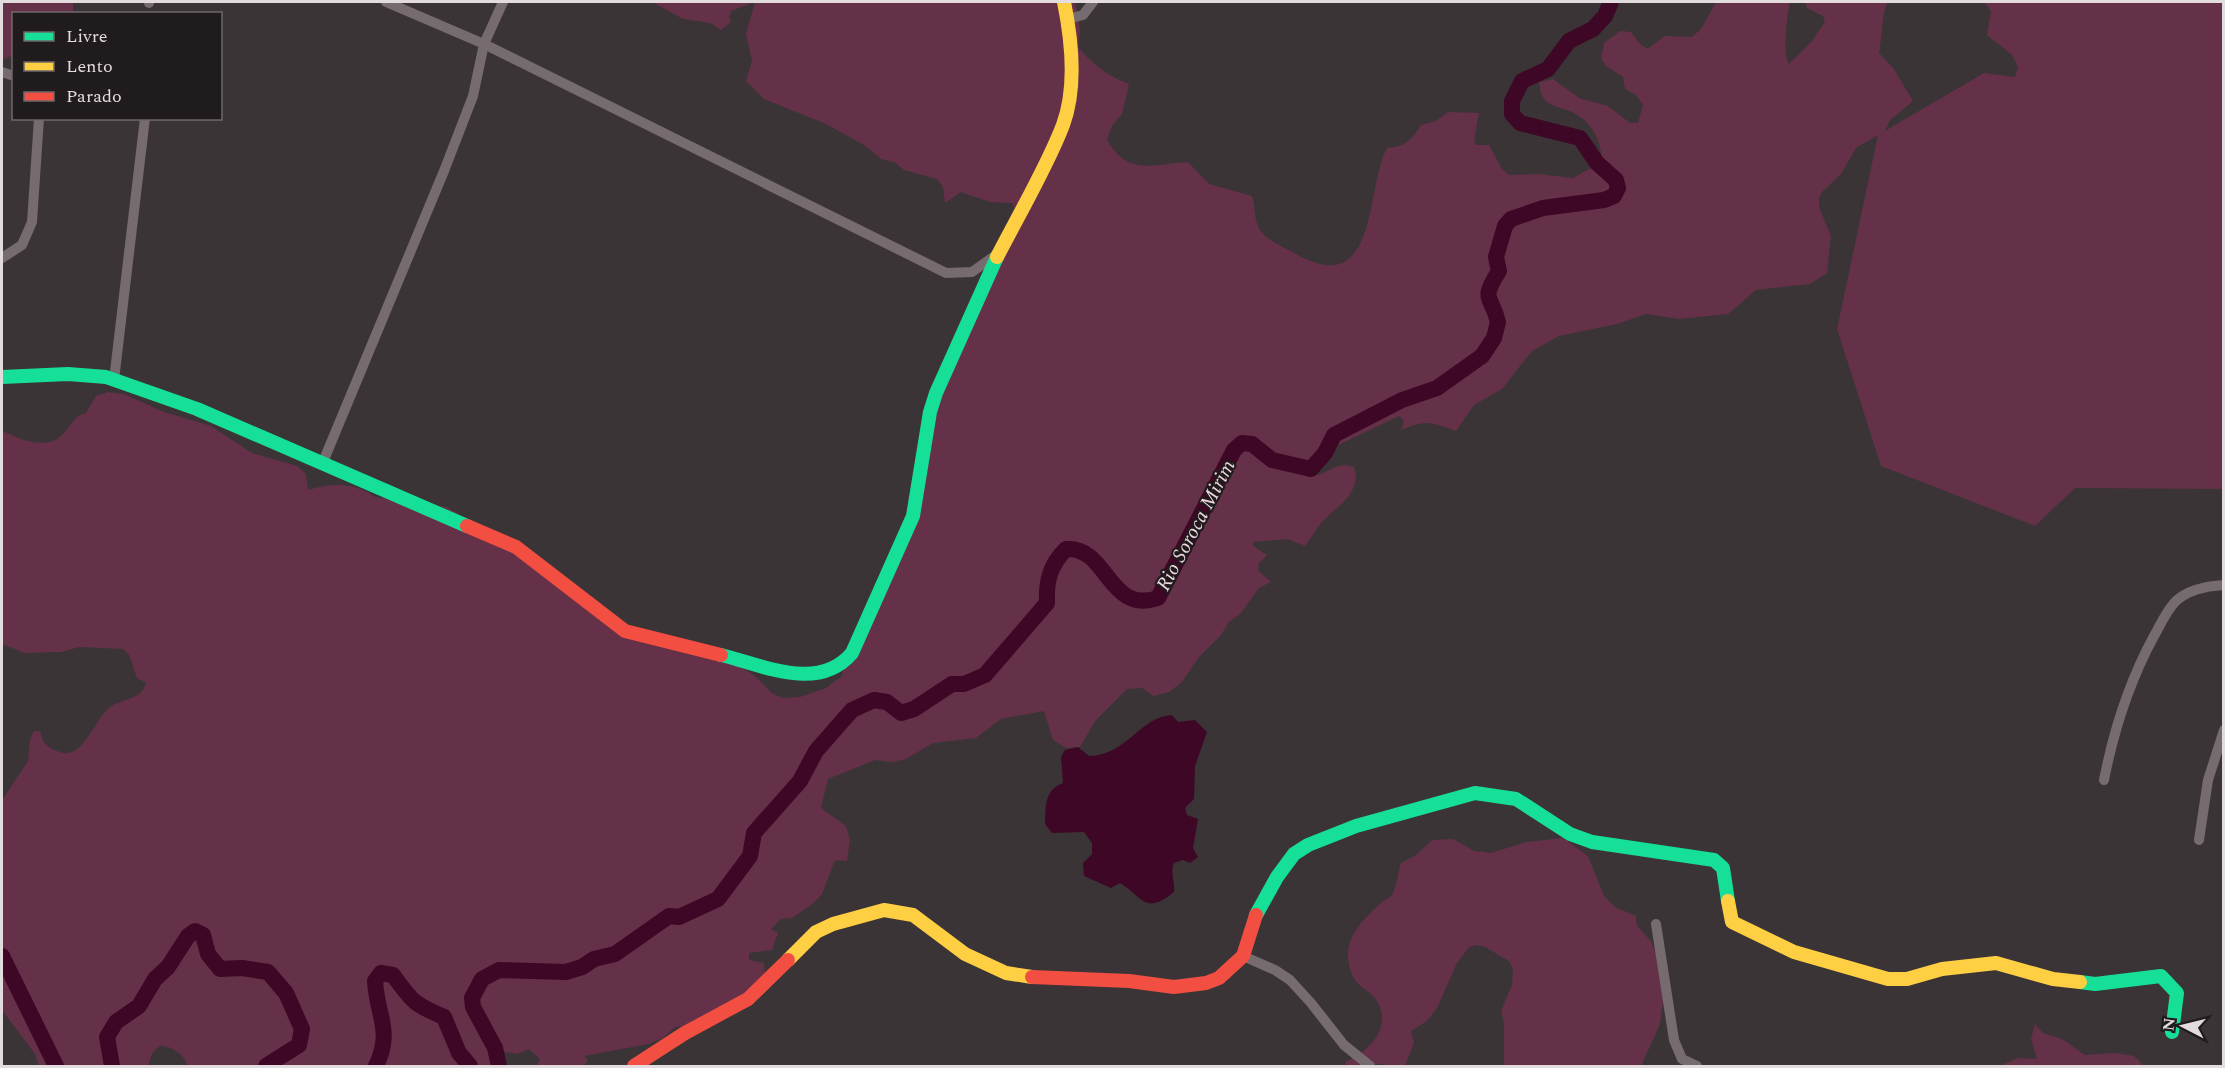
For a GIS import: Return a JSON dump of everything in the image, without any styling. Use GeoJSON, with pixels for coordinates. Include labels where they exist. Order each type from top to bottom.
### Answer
{"type":"FeatureCollection","features":[{"type":"Feature","properties":{"kind":"street"},"geometry":{"type":"LineString","coordinates":[[386,2],[484,44],[946,273],[972,272],[1000,252]]}},
{"type":"Feature","properties":{"kind":"street"},"geometry":{"type":"LineString","coordinates":[[323,462],[468,111],[484,44],[503,2]]}},
{"type":"Feature","properties":{"kind":"street"},"geometry":{"type":"LineString","coordinates":[[2,377],[90,375],[114,380],[197,409],[516,547],[625,631],[803,675],[828,673],[844,663],[852,653],[906,537],[913,516],[933,403],[978,296],[1063,125],[1070,102],[1072,55],[1064,2]]}},
{"type":"Feature","properties":{"kind":"street"},"geometry":{"type":"LineString","coordinates":[[1068,19],[1083,15],[1093,2]]}},
{"type":"Feature","properties":{"kind":"street"},"geometry":{"type":"LineString","coordinates":[[2,258],[22,245],[32,222],[39,120]]}},
{"type":"Feature","properties":{"kind":"street"},"geometry":{"type":"LineString","coordinates":[[114,380],[145,120]]}},
{"type":"Feature","properties":{"kind":"street"},"geometry":{"type":"LineString","coordinates":[[2104,780],[2117,719],[2140,662],[2166,612],[2192,591],[2223,585]]}},
{"type":"Feature","properties":{"kind":"street"},"geometry":{"type":"LineString","coordinates":[[2199,840],[2208,780],[2223,730]]}},
{"type":"Feature","properties":{"kind":"street"},"geometry":{"type":"LineString","coordinates":[[634,1066],[685,1033],[748,999],[816,932],[833,924],[884,910],[913,915],[965,954],[991,967],[1032,977],[1129,981],[1191,987],[1219,978],[1243,956],[1252,922],[1277,877],[1294,854],[1308,845],[1356,826],[1464,795],[1486,792],[1525,803],[1570,834],[1592,842],[1719,862],[1723,868],[1732,922],[1794,952],[1888,980],[1907,979],[1942,969],[1996,963],[2054,979],[2095,984],[2161,976],[2177,993],[2172,1032]]}},
{"type":"Feature","properties":{"kind":"street"},"geometry":{"type":"LineString","coordinates":[[1656,924],[1674,1040],[1682,1059],[1697,1066]]}},
{"type":"Feature","properties":{"kind":"street"},"geometry":{"type":"LineString","coordinates":[[1243,956],[1275,970],[1290,980],[1311,1003],[1337,1038],[1370,1066]]}},
{"type":"Feature","properties":{"kind":"shaded area"},"geometry":{"type":"Polygon","coordinates":[[[2,2],[73,2],[73,12],[12,12],[12,55],[2,60],[2,2]]]}},
{"type":"Feature","properties":{"kind":"shaded area"},"geometry":{"type":"Polygon","coordinates":[[[652,2],[755,2],[731,11],[729,17],[731,22],[721,30],[710,23],[683,19],[652,2]]]}},
{"type":"Feature","properties":{"kind":"shaded area"},"geometry":{"type":"Polygon","coordinates":[[[755,2],[1075,2],[1080,30],[1078,47],[1101,69],[1129,84],[1122,114],[1112,126],[1107,140],[1115,152],[1133,164],[1142,166],[1188,162],[1209,184],[1252,196],[1256,220],[1263,234],[1296,254],[1323,265],[1342,263],[1355,252],[1364,234],[1380,166],[1387,148],[1403,144],[1411,139],[1421,125],[1436,121],[1448,112],[1479,113],[1474,141],[1476,145],[1489,145],[1502,169],[1509,175],[1538,174],[1573,178],[1602,162],[1597,137],[1593,130],[1582,118],[1547,102],[1541,94],[1539,82],[1553,79],[1579,98],[1608,106],[1630,123],[1638,123],[1643,105],[1636,95],[1625,89],[1623,77],[1606,66],[1601,59],[1604,43],[1620,31],[1631,32],[1641,45],[1648,49],[1664,36],[1692,37],[1701,29],[1716,2],[1790,2],[1785,43],[1789,64],[1811,42],[1825,22],[1823,16],[1807,8],[1805,2],[1888,2],[1884,11],[1879,53],[1894,69],[1913,101],[1890,120],[1885,131],[1984,73],[2015,77],[2018,67],[2012,55],[1987,35],[1991,11],[1984,2],[2223,2],[2223,489],[2075,488],[2035,526],[1881,466],[1837,329],[1878,135],[1856,148],[1841,174],[1819,198],[1819,207],[1831,236],[1827,273],[1810,284],[1756,290],[1728,314],[1679,319],[1646,314],[1617,324],[1559,336],[1532,351],[1502,389],[1474,405],[1456,431],[1428,423],[1401,430],[1404,421],[1399,416],[1336,446],[1308,472],[1307,477],[1336,467],[1347,465],[1354,467],[1355,484],[1347,498],[1322,522],[1305,546],[1288,539],[1253,542],[1253,546],[1267,555],[1259,563],[1258,570],[1271,582],[1259,588],[1241,613],[1229,622],[1221,635],[1199,657],[1181,683],[1169,692],[1154,696],[1142,688],[1127,689],[1095,721],[1080,747],[1066,748],[1053,740],[1044,711],[1001,719],[976,738],[933,743],[906,759],[892,762],[875,760],[828,779],[821,808],[846,826],[850,840],[847,861],[834,862],[822,894],[815,902],[792,918],[781,919],[771,929],[778,933],[772,950],[749,953],[749,960],[764,963],[765,973],[729,1008],[705,1024],[675,1027],[663,1038],[649,1044],[584,1056],[588,1060],[584,1066],[537,1066],[540,1059],[529,1049],[517,1054],[499,1051],[502,1066],[188,1066],[177,1051],[159,1046],[152,1054],[148,1066],[39,1066],[35,1054],[2,1010],[2,800],[28,761],[30,740],[34,731],[40,731],[42,738],[50,748],[66,753],[74,751],[109,708],[140,693],[146,683],[137,678],[129,655],[123,649],[79,647],[61,652],[25,653],[2,644],[2,435],[4,431],[17,438],[33,442],[56,440],[75,419],[86,413],[96,396],[108,392],[124,394],[164,412],[211,426],[252,453],[297,466],[306,474],[308,490],[343,485],[367,492],[375,497],[447,507],[548,570],[615,628],[730,660],[755,676],[773,694],[783,698],[800,697],[826,688],[842,676],[844,661],[915,515],[935,387],[953,338],[954,343],[1014,208],[1012,203],[990,202],[961,192],[945,203],[943,187],[937,179],[904,170],[894,162],[881,159],[864,145],[826,124],[764,99],[746,81],[752,61],[746,34],[755,2]]]}},
{"type":"Feature","properties":{"kind":"shaded area"},"geometry":{"type":"Polygon","coordinates":[[[1172,715],[1178,722],[1195,720],[1207,732],[1195,766],[1194,799],[1185,808],[1187,815],[1198,819],[1193,848],[1198,857],[1190,863],[1183,860],[1174,863],[1172,870],[1174,892],[1157,903],[1150,903],[1145,902],[1120,883],[1111,888],[1084,876],[1083,863],[1092,854],[1092,843],[1084,832],[1052,833],[1045,824],[1046,805],[1052,790],[1063,783],[1061,757],[1065,750],[1078,747],[1089,756],[1102,754],[1124,743],[1151,722],[1172,715]]]}},
{"type":"Feature","properties":{"kind":"shaded area"},"geometry":{"type":"Polygon","coordinates":[[[1563,838],[1588,856],[1604,896],[1615,907],[1636,916],[1637,926],[1651,941],[1660,964],[1664,993],[1660,1024],[1641,1066],[1504,1066],[1504,1023],[1501,1011],[1512,985],[1513,969],[1509,961],[1477,945],[1469,947],[1457,963],[1437,1008],[1427,1021],[1411,1031],[1414,1043],[1405,1066],[1376,1064],[1347,1066],[1345,1062],[1361,1053],[1374,1040],[1382,1024],[1379,1005],[1352,976],[1348,956],[1349,948],[1354,933],[1364,920],[1392,895],[1401,863],[1416,855],[1432,840],[1453,839],[1474,851],[1491,853],[1526,842],[1563,838]]]}},
{"type":"Feature","properties":{"kind":"shaded area"},"geometry":{"type":"Polygon","coordinates":[[[2035,1024],[2043,1033],[2062,1039],[2085,1055],[2115,1053],[2134,1056],[2144,1066],[2003,1066],[2018,1058],[2037,1059],[2031,1039],[2035,1024]]]}},
{"type":"Feature","properties":{"kind":"waterway","name":"Rio Soroca Mirim"},"geometry":{"type":"LineString","coordinates":[[499,1066],[495,1048],[473,1007],[472,998],[482,979],[499,970],[566,972],[582,967],[594,959],[615,954],[669,916],[679,917],[718,899],[750,856],[754,833],[800,781],[816,751],[852,710],[874,700],[887,702],[901,713],[914,709],[952,684],[964,684],[985,675],[1047,603],[1050,574],[1056,561],[1066,549],[1080,551],[1091,558],[1128,597],[1141,601],[1158,598],[1234,450],[1242,443],[1252,444],[1272,460],[1311,469],[1325,453],[1334,435],[1402,400],[1437,388],[1482,356],[1494,338],[1498,322],[1488,293],[1499,271],[1496,257],[1505,226],[1511,219],[1543,208],[1604,200],[1614,196],[1618,188],[1616,180],[1597,163],[1580,138],[1520,123],[1512,114],[1512,101],[1522,81],[1548,69],[1569,41],[1593,29],[1605,16],[1611,2]]}},
{"type":"Feature","properties":{"kind":"waterway","name":"Rio Soroca Mirim"},"geometry":{"type":"LineString","coordinates":[[112,1066],[107,1037],[116,1022],[139,1006],[155,979],[168,967],[188,936],[195,931],[203,935],[208,954],[220,969],[242,968],[268,972],[286,993],[302,1029],[299,1045],[266,1066]]}},
{"type":"Feature","properties":{"kind":"waterway","name":"Rio Soroca Mirim"},"geometry":{"type":"LineString","coordinates":[[2,956],[56,1066]]}},
{"type":"Feature","properties":{"kind":"waterway","name":"Rio Soroca Mirim"},"geometry":{"type":"LineString","coordinates":[[376,1066],[384,1033],[375,981],[381,973],[393,975],[414,1001],[444,1017],[459,1053],[470,1066]]}},
{"type":"Feature","properties":{"kind":"traffic: fast"},"geometry":{"type":"LineString","coordinates":[[721,655],[790,673],[807,674],[823,672],[838,665],[852,653],[913,516],[930,412],[936,393],[997,257]]}},
{"type":"Feature","properties":{"kind":"traffic: fast"},"geometry":{"type":"LineString","coordinates":[[2,377],[68,374],[106,377],[197,409],[467,526]]}},
{"type":"Feature","properties":{"kind":"traffic: fast"},"geometry":{"type":"LineString","coordinates":[[1256,915],[1277,877],[1294,854],[1308,845],[1356,826],[1475,793],[1516,799],[1570,834],[1592,842],[1714,860],[1723,868],[1728,901]]}},
{"type":"Feature","properties":{"kind":"traffic: fast"},"geometry":{"type":"LineString","coordinates":[[2080,982],[2095,984],[2161,976],[2177,993],[2172,1032]]}},
{"type":"Feature","properties":{"kind":"traffic: slow"},"geometry":{"type":"LineString","coordinates":[[997,257],[1049,158],[1067,110],[1072,64],[1064,2]]}},
{"type":"Feature","properties":{"kind":"traffic: slow"},"geometry":{"type":"LineString","coordinates":[[1728,901],[1732,922],[1794,952],[1888,979],[1907,979],[1942,969],[1996,963],[2053,979],[2080,982]]}},
{"type":"Feature","properties":{"kind":"traffic: slow"},"geometry":{"type":"LineString","coordinates":[[788,960],[816,932],[833,924],[884,910],[913,915],[965,954],[1006,973],[1032,977]]}},
{"type":"Feature","properties":{"kind":"traffic: jam"},"geometry":{"type":"LineString","coordinates":[[467,526],[516,547],[625,631],[721,655]]}},
{"type":"Feature","properties":{"kind":"traffic: jam"},"geometry":{"type":"LineString","coordinates":[[1032,977],[1129,981],[1174,987],[1206,983],[1219,978],[1243,956],[1256,915]]}},
{"type":"Feature","properties":{"kind":"traffic: jam"},"geometry":{"type":"LineString","coordinates":[[634,1066],[685,1033],[748,999],[788,960]]}}]}
